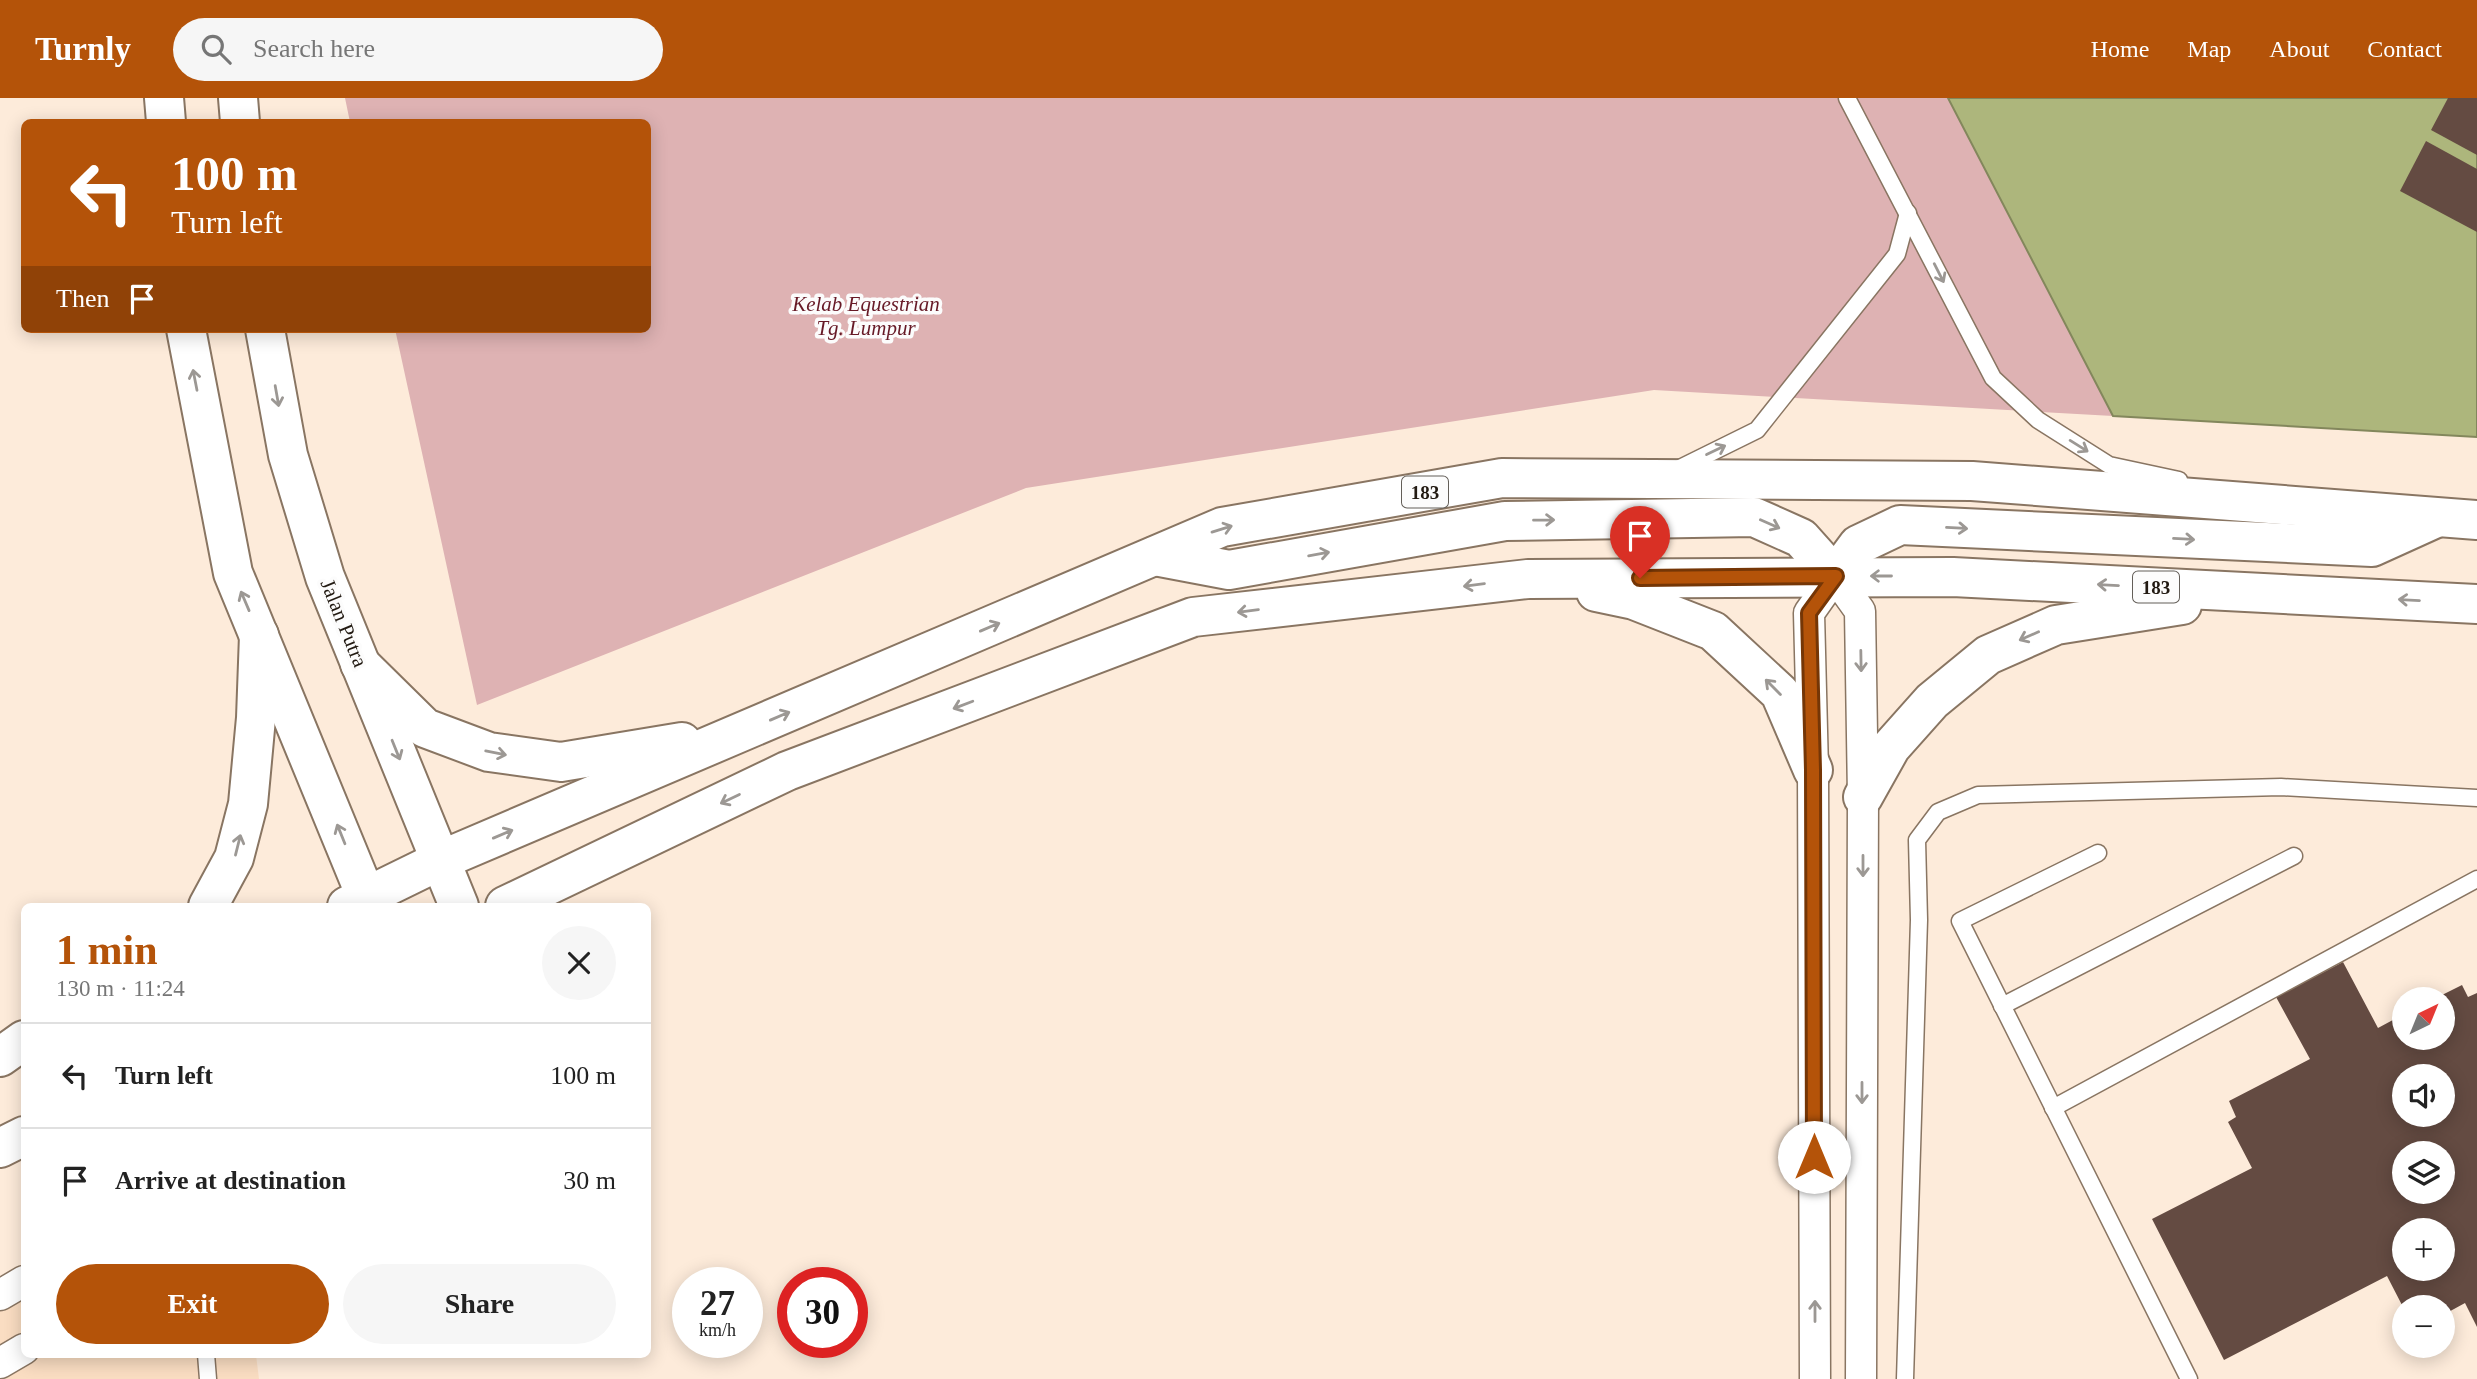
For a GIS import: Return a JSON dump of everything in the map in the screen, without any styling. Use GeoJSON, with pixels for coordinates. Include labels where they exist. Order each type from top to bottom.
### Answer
{"type":"FeatureCollection","features":[{"type":"Feature","properties":{"kind":"main road"},"geometry":{"type":"LineString","coordinates":[[164,98],[166,119]]}},
{"type":"Feature","properties":{"kind":"main road"},"geometry":{"type":"LineString","coordinates":[[238,98],[240,119]]}},
{"type":"Feature","properties":{"kind":"main road"},"geometry":{"type":"LineString","coordinates":[[187,333],[233,573],[361,903]]}},
{"type":"Feature","properties":{"kind":"main road","name":"Jalan Putra"},"geometry":{"type":"LineString","coordinates":[[266,333],[288,455],[325,577],[457,903]]}},
{"type":"Feature","properties":{"kind":"main road","name":"183"},"geometry":{"type":"LineString","coordinates":[[361,903],[441,860],[1222,527],[1502,478],[1972,481],[2477,520]]}},
{"type":"Feature","properties":{"kind":"main road"},"geometry":{"type":"LineString","coordinates":[[1156,556],[1229,570],[1505,521],[1754,517],[1801,538],[1836,576],[1858,545],[1900,525],[2372,547],[2438,517]]}},
{"type":"Feature","properties":{"kind":"main road","name":"183"},"geometry":{"type":"LineString","coordinates":[[511,903],[787,771],[1193,617],[1528,579],[1953,577],[2477,604]]}},
{"type":"Feature","properties":{"kind":"main road"},"geometry":{"type":"LineString","coordinates":[[1528,579],[1634,600],[1713,631],[1780,693],[1813,770]]}},
{"type":"Feature","properties":{"kind":"main road"},"geometry":{"type":"LineString","coordinates":[[1863,797],[1891,747],[1932,701],[1988,655],[2056,625],[2264,593]]}},
{"type":"Feature","properties":{"kind":"main road"},"geometry":{"type":"LineString","coordinates":[[210,903],[234,858],[248,804],[256,718],[259,635]]}},
{"type":"Feature","properties":{"kind":"main road"},"geometry":{"type":"LineString","coordinates":[[360,664],[425,728],[489,752],[561,762],[744,731]]}},
{"type":"Feature","properties":{"kind":"main road"},"geometry":{"type":"LineString","coordinates":[[0,1057],[21,1042]]}},
{"type":"Feature","properties":{"kind":"main road"},"geometry":{"type":"LineString","coordinates":[[0,1070],[21,1060]]}},
{"type":"Feature","properties":{"kind":"main road"},"geometry":{"type":"LineString","coordinates":[[0,1148],[21,1138]]}},
{"type":"Feature","properties":{"kind":"street"},"geometry":{"type":"LineString","coordinates":[[1815,1379],[1813,770],[1809,613],[1836,576],[1860,611],[1863,797],[1861,1379]]}},
{"type":"Feature","properties":{"kind":"street"},"geometry":{"type":"LineString","coordinates":[[0,1295],[21,1283]]}},
{"type":"Feature","properties":{"kind":"street"},"geometry":{"type":"LineString","coordinates":[[0,1363],[21,1351]]}},
{"type":"Feature","properties":{"kind":"lane"},"geometry":{"type":"LineString","coordinates":[[1847,98],[1993,378],[2038,420],[2109,464],[2288,505]]}},
{"type":"Feature","properties":{"kind":"lane"},"geometry":{"type":"LineString","coordinates":[[1655,480],[1757,430],[1897,254],[1908,213]]}},
{"type":"Feature","properties":{"kind":"lane"},"geometry":{"type":"LineString","coordinates":[[1905,1379],[1919,920],[1917,840],[1938,812],[1978,795],[2281,787],[2477,798]]}},
{"type":"Feature","properties":{"kind":"lane"},"geometry":{"type":"LineString","coordinates":[[2098,853],[1960,921],[2189,1379]]}},
{"type":"Feature","properties":{"kind":"lane"},"geometry":{"type":"LineString","coordinates":[[2002,1006],[2294,856]]}},
{"type":"Feature","properties":{"kind":"lane"},"geometry":{"type":"LineString","coordinates":[[2053,1108],[2477,879]]}},
{"type":"Feature","properties":{"kind":"lane"},"geometry":{"type":"LineString","coordinates":[[206,1358],[208,1379]]}},
{"type":"Feature","properties":{"kind":"shaded area"},"geometry":{"type":"Polygon","coordinates":[[[1948,98],[2477,98],[2477,437],[2113,416],[1948,98]]]}},
{"type":"Feature","properties":{"kind":"shaded area"},"geometry":{"type":"Polygon","coordinates":[[[21,1267],[21,1358],[256,1358],[259,1379],[0,1379],[0,1278],[21,1267]]]}},
{"type":"Feature","properties":{"kind":"green space","name":"Kelab Equestrian Tg. Lumpur"},"geometry":{"type":"Polygon","coordinates":[[[345,98],[1948,98],[2113,416],[1654,390],[1026,488],[477,705],[396,333],[651,333],[651,119],[349,119],[345,98]]]}},
{"type":"Feature","properties":{"kind":"building"},"geometry":{"type":"Polygon","coordinates":[[[2448,98],[2477,98],[2477,155],[2431,130],[2448,98]]]}},
{"type":"Feature","properties":{"kind":"building"},"geometry":{"type":"Polygon","coordinates":[[[2426,141],[2477,169],[2477,232],[2400,191],[2426,141]]]}},
{"type":"Feature","properties":{"kind":"building"},"geometry":{"type":"Polygon","coordinates":[[[2343,962],[2378,1028],[2392,1020],[2392,1050],[2455,1050],[2455,988],[2462,985],[2468,997],[2477,993],[2477,1327],[2465,1303],[2455,1308],[2455,1295],[2397,1295],[2387,1276],[2224,1360],[2152,1219],[2252,1168],[2228,1122],[2236,1117],[2229,1101],[2310,1059],[2276,997],[2343,962]]]}},
{"type":"Feature","properties":{"kind":"route"},"geometry":{"type":"LineString","coordinates":[[1640,578],[1836,576],[1809,613],[1813,770],[1814,1157]]}}]}
